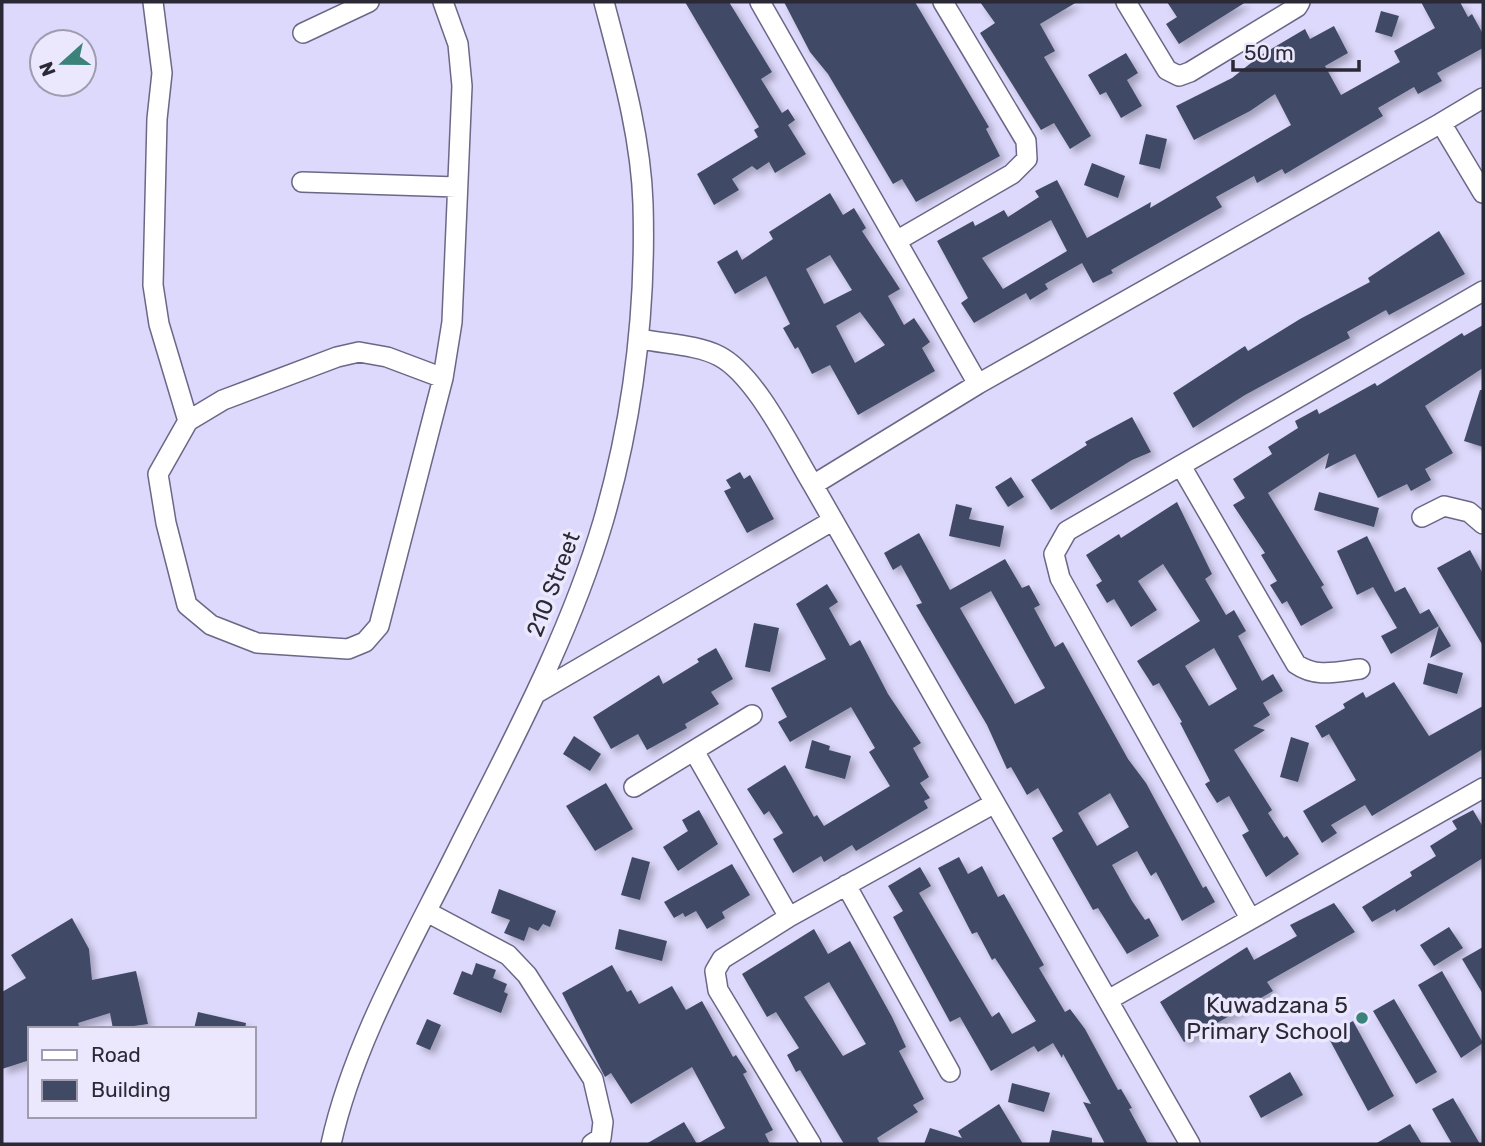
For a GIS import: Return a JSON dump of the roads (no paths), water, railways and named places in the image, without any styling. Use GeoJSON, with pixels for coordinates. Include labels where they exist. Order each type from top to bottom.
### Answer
{"type":"FeatureCollection","features":[{"type":"Feature","properties":{"kind":"street"},"geometry":{"type":"LineString","coordinates":[[153,2],[162,73],[153,285],[159,324],[188,421]]}},
{"type":"Feature","properties":{"kind":"street"},"geometry":{"type":"LineString","coordinates":[[303,33],[369,2]]}},
{"type":"Feature","properties":{"kind":"street"},"geometry":{"type":"LineString","coordinates":[[443,2],[458,44],[462,86],[452,322],[443,378],[379,625],[365,642],[348,649],[257,643],[211,625],[187,605],[166,523],[158,474],[188,421],[223,400],[337,356],[359,352],[387,357],[443,378]]}},
{"type":"Feature","properties":{"kind":"street","name":"210 Street"},"geometry":{"type":"LineString","coordinates":[[331,1144],[337,1118],[393,974],[427,912],[535,694],[602,524],[641,339],[643,202],[622,70],[604,2]]}},
{"type":"Feature","properties":{"kind":"street"},"geometry":{"type":"LineString","coordinates":[[760,2],[978,384]]}},
{"type":"Feature","properties":{"kind":"street"},"geometry":{"type":"LineString","coordinates":[[898,240],[1012,174],[1027,159],[1026,141],[943,2]]}},
{"type":"Feature","properties":{"kind":"street"},"geometry":{"type":"LineString","coordinates":[[1126,2],[1167,69],[1179,76],[1191,72],[1297,8],[1300,2]]}},
{"type":"Feature","properties":{"kind":"street"},"geometry":{"type":"LineString","coordinates":[[813,485],[978,384],[1483,98]]}},
{"type":"Feature","properties":{"kind":"street"},"geometry":{"type":"LineString","coordinates":[[1441,124],[1483,193]]}},
{"type":"Feature","properties":{"kind":"street"},"geometry":{"type":"LineString","coordinates":[[302,182],[457,187]]}},
{"type":"Feature","properties":{"kind":"street"},"geometry":{"type":"LineString","coordinates":[[1250,918],[1060,578],[1054,554],[1067,531],[1483,290]]}},
{"type":"Feature","properties":{"kind":"street"},"geometry":{"type":"LineString","coordinates":[[641,339],[716,354],[733,364],[749,381],[813,485],[1190,1144]]}},
{"type":"Feature","properties":{"kind":"street"},"geometry":{"type":"LineString","coordinates":[[1181,466],[1296,664],[1307,672],[1318,674],[1360,669]]}},
{"type":"Feature","properties":{"kind":"street"},"geometry":{"type":"LineString","coordinates":[[1422,517],[1444,506],[1469,512],[1483,524]]}},
{"type":"Feature","properties":{"kind":"street"},"geometry":{"type":"LineString","coordinates":[[535,694],[832,521]]}},
{"type":"Feature","properties":{"kind":"street"},"geometry":{"type":"LineString","coordinates":[[634,787],[752,715]]}},
{"type":"Feature","properties":{"kind":"street"},"geometry":{"type":"LineString","coordinates":[[694,751],[789,917]]}},
{"type":"Feature","properties":{"kind":"street"},"geometry":{"type":"LineString","coordinates":[[1108,1000],[1483,788]]}},
{"type":"Feature","properties":{"kind":"street"},"geometry":{"type":"LineString","coordinates":[[811,1144],[718,990],[715,971],[722,958],[789,917],[995,803]]}},
{"type":"Feature","properties":{"kind":"street"},"geometry":{"type":"LineString","coordinates":[[846,885],[950,1072]]}},
{"type":"Feature","properties":{"kind":"street"},"geometry":{"type":"LineString","coordinates":[[427,912],[508,955],[527,975],[593,1079],[603,1122],[601,1138],[592,1144]]}},
{"type":"Feature","properties":{"kind":"place","name":"Kuwadzana 5 Primary School"},"geometry":{"type":"Point","coordinates":[1362,1018]}}]}
